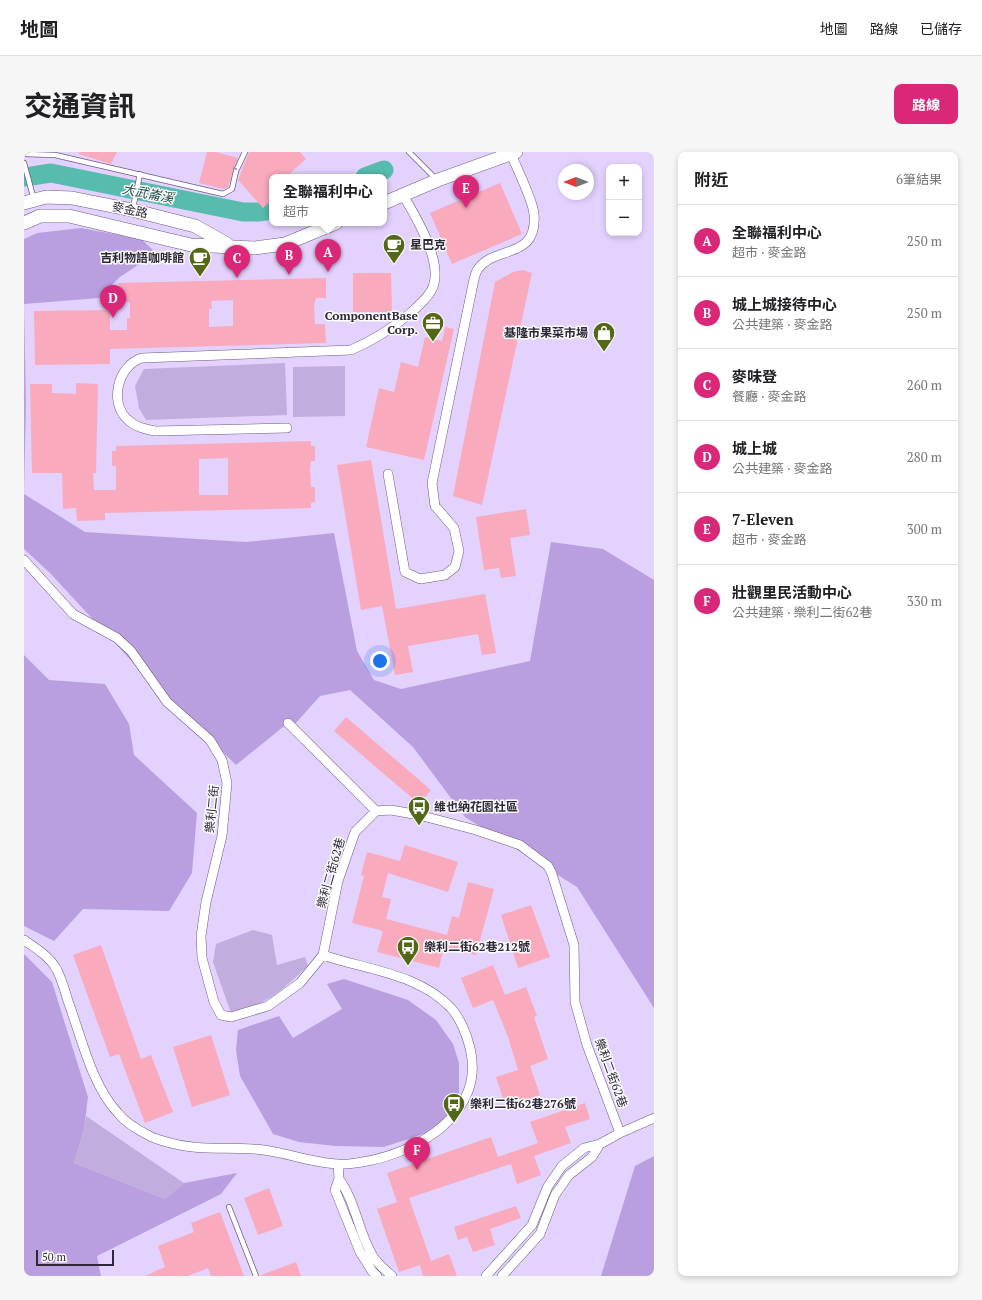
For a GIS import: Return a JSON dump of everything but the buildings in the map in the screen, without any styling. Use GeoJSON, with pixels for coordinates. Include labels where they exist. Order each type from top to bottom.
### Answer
{"type":"FeatureCollection","features":[{"type":"Feature","properties":{"kind":"street"},"geometry":{"type":"LineString","coordinates":[[387,202],[438,180],[514,153],[534,213],[534,228],[531,237],[522,247],[483,264],[477,270],[473,284],[432,483],[435,506],[454,528],[459,551],[455,567],[445,575],[420,579],[405,572],[388,474]]}},
{"type":"Feature","properties":{"kind":"street"},"geometry":{"type":"LineString","coordinates":[[288,428],[155,432],[143,429],[135,425],[122,414],[118,394],[119,384],[127,366],[135,360],[142,358],[351,350],[376,339],[395,326],[422,302],[432,291],[435,279],[432,256],[424,232],[403,195]]}},
{"type":"Feature","properties":{"kind":"street","name":"麥金路"},"geometry":{"type":"LineString","coordinates":[[30,198],[72,198],[132,210],[195,226],[230,245]]}},
{"type":"Feature","properties":{"kind":"street"},"geometry":{"type":"LineString","coordinates":[[128,230],[132,210]]}},
{"type":"Feature","properties":{"kind":"street","name":"麥金路"},"geometry":{"type":"LineString","coordinates":[[24,223],[40,216],[69,216],[191,245],[230,245],[254,248],[285,244],[329,226]]}},
{"type":"Feature","properties":{"kind":"street","name":"樂利二街"},"geometry":{"type":"LineString","coordinates":[[24,560],[73,614],[117,638],[131,651],[167,702],[210,740],[222,760],[227,783],[222,828],[206,902],[201,936],[202,958],[214,1002],[221,1015],[231,1017],[268,1006],[300,983],[323,955]]}},
{"type":"Feature","properties":{"kind":"street"},"geometry":{"type":"LineString","coordinates":[[288,723],[376,811]]}},
{"type":"Feature","properties":{"kind":"street","name":"樂利二街62巷"},"geometry":{"type":"LineString","coordinates":[[323,955],[338,881],[355,832],[376,811],[391,810],[419,815],[476,830],[520,845],[548,866],[552,874],[574,945],[575,1002],[587,1045],[620,1133]]}},
{"type":"Feature","properties":{"kind":"street"},"geometry":{"type":"LineString","coordinates":[[24,940],[44,954],[57,969],[93,1070],[104,1094],[118,1114],[149,1137],[181,1146],[212,1150],[255,1149],[338,1164],[364,1161],[401,1150],[436,1133],[452,1119],[468,1092],[474,1063],[467,1035],[451,1008],[428,990],[391,973],[347,964],[323,955]]}},
{"type":"Feature","properties":{"kind":"street"},"geometry":{"type":"LineString","coordinates":[[486,1276],[532,1225],[548,1186],[562,1166],[584,1148],[600,1144],[620,1133],[654,1118]]}},
{"type":"Feature","properties":{"kind":"street"},"geometry":{"type":"LineString","coordinates":[[502,1276],[540,1234],[555,1195],[569,1174],[592,1157],[600,1144]]}},
{"type":"Feature","properties":{"kind":"street"},"geometry":{"type":"LineString","coordinates":[[338,1164],[339,1179],[335,1190],[360,1252],[377,1276]]}},
{"type":"Feature","properties":{"kind":"street"},"geometry":{"type":"LineString","coordinates":[[339,1179],[346,1188],[371,1254],[380,1266],[392,1276]]}},
{"type":"Feature","properties":{"kind":"street"},"geometry":{"type":"LineString","coordinates":[[515,1245],[524,1252]]}},
{"type":"Feature","properties":{"kind":"lane"},"geometry":{"type":"LineString","coordinates":[[24,154],[55,155],[223,194],[232,188],[236,171],[245,152]]}},
{"type":"Feature","properties":{"kind":"lane"},"geometry":{"type":"LineString","coordinates":[[409,152],[438,180]]}},
{"type":"Feature","properties":{"kind":"lane"},"geometry":{"type":"LineString","coordinates":[[24,163],[30,198]]}},
{"type":"Feature","properties":{"kind":"lane"},"geometry":{"type":"LineString","coordinates":[[132,210],[140,174]]}},
{"type":"Feature","properties":{"kind":"lane"},"geometry":{"type":"LineString","coordinates":[[229,1207],[256,1276]]}},
{"type":"Feature","properties":{"kind":"path"},"geometry":{"type":"LineString","coordinates":[[233,168],[239,170]]}},
{"type":"Feature","properties":{"kind":"shaded area"},"geometry":{"type":"Polygon","coordinates":[[[81,228],[141,239],[156,253],[120,277],[99,298],[24,304],[24,239],[37,233],[81,228]]]}},
{"type":"Feature","properties":{"kind":"shaded area"},"geometry":{"type":"Polygon","coordinates":[[[24,304],[26,404],[24,494],[24,304]]]}},
{"type":"Feature","properties":{"kind":"shaded area"},"geometry":{"type":"Polygon","coordinates":[[[285,363],[287,415],[146,420],[139,408],[135,386],[144,369],[285,363]]]}},
{"type":"Feature","properties":{"kind":"shaded area"},"geometry":{"type":"Polygon","coordinates":[[[345,366],[345,416],[293,417],[293,367],[345,366]]]}},
{"type":"Feature","properties":{"kind":"shaded area"},"geometry":{"type":"Polygon","coordinates":[[[24,494],[85,532],[246,542],[334,533],[357,651],[374,680],[401,689],[530,661],[551,542],[603,549],[654,580],[654,1008],[577,887],[465,817],[413,747],[350,690],[320,696],[295,724],[288,723],[236,765],[137,667],[50,573],[24,549],[24,494]]]}},
{"type":"Feature","properties":{"kind":"shaded area"},"geometry":{"type":"Polygon","coordinates":[[[24,655],[49,680],[105,684],[129,724],[134,755],[197,813],[192,873],[169,911],[83,909],[54,941],[24,926],[24,655]]]}},
{"type":"Feature","properties":{"kind":"shaded area"},"geometry":{"type":"Polygon","coordinates":[[[253,930],[272,935],[277,965],[305,957],[308,966],[273,996],[255,1006],[231,1013],[213,962],[216,944],[253,930]]]}},
{"type":"Feature","properties":{"kind":"shaded area"},"geometry":{"type":"Polygon","coordinates":[[[24,954],[52,982],[88,1097],[84,1129],[74,1163],[165,1199],[184,1183],[237,1173],[221,1194],[97,1256],[101,1276],[24,1276],[24,954]]]}},
{"type":"Feature","properties":{"kind":"shaded area"},"geometry":{"type":"Polygon","coordinates":[[[344,979],[408,1000],[436,1020],[453,1044],[459,1063],[459,1095],[441,1128],[384,1147],[335,1146],[299,1142],[273,1134],[240,1076],[236,1050],[238,1030],[279,1016],[293,1038],[342,1009],[327,984],[344,979]]]}},
{"type":"Feature","properties":{"kind":"shaded area"},"geometry":{"type":"Polygon","coordinates":[[[86,1116],[184,1183],[165,1199],[74,1163],[84,1129],[86,1116]]]}},
{"type":"Feature","properties":{"kind":"shaded area"},"geometry":{"type":"Polygon","coordinates":[[[654,1156],[654,1276],[601,1276],[635,1166],[654,1156]]]}},
{"type":"Feature","properties":{"kind":"waterway","name":"大武崙溪"},"geometry":{"type":"LineString","coordinates":[[373,174],[384,170]]}},
{"type":"Feature","properties":{"kind":"waterway","name":"大武崙溪"},"geometry":{"type":"LineString","coordinates":[[24,177],[51,173],[243,212],[269,210]]}},
{"type":"Feature","properties":{"kind":"place","name":"7-Eleven"},"geometry":{"type":"Point","coordinates":[466,208]}},
{"type":"Feature","properties":{"kind":"place","name":"星巴克"},"geometry":{"type":"Point","coordinates":[394,264]}},
{"type":"Feature","properties":{"kind":"place","name":"全聯福利中心"},"geometry":{"type":"Point","coordinates":[328,272]}},
{"type":"Feature","properties":{"kind":"place","name":"城上城接待中心"},"geometry":{"type":"Point","coordinates":[289,275]}},
{"type":"Feature","properties":{"kind":"place","name":"吉利物語咖啡館"},"geometry":{"type":"Point","coordinates":[200,278]}},
{"type":"Feature","properties":{"kind":"place","name":"麥味登"},"geometry":{"type":"Point","coordinates":[237,278]}},
{"type":"Feature","properties":{"kind":"place","name":"城上城"},"geometry":{"type":"Point","coordinates":[113,318]}},
{"type":"Feature","properties":{"kind":"place","name":"ComponentBase Corp."},"geometry":{"type":"Point","coordinates":[433,342]}},
{"type":"Feature","properties":{"kind":"place","name":"基隆市果菜市場"},"geometry":{"type":"Point","coordinates":[604,352]}},
{"type":"Feature","properties":{"kind":"place","name":"維也納花園社區"},"geometry":{"type":"Point","coordinates":[419,826]}},
{"type":"Feature","properties":{"kind":"place","name":"樂利二街62巷212號"},"geometry":{"type":"Point","coordinates":[408,966]}},
{"type":"Feature","properties":{"kind":"place","name":"樂利二街62巷276號"},"geometry":{"type":"Point","coordinates":[454,1124]}},
{"type":"Feature","properties":{"kind":"place","name":"壯觀里民活動中心"},"geometry":{"type":"Point","coordinates":[417,1170]}}]}
